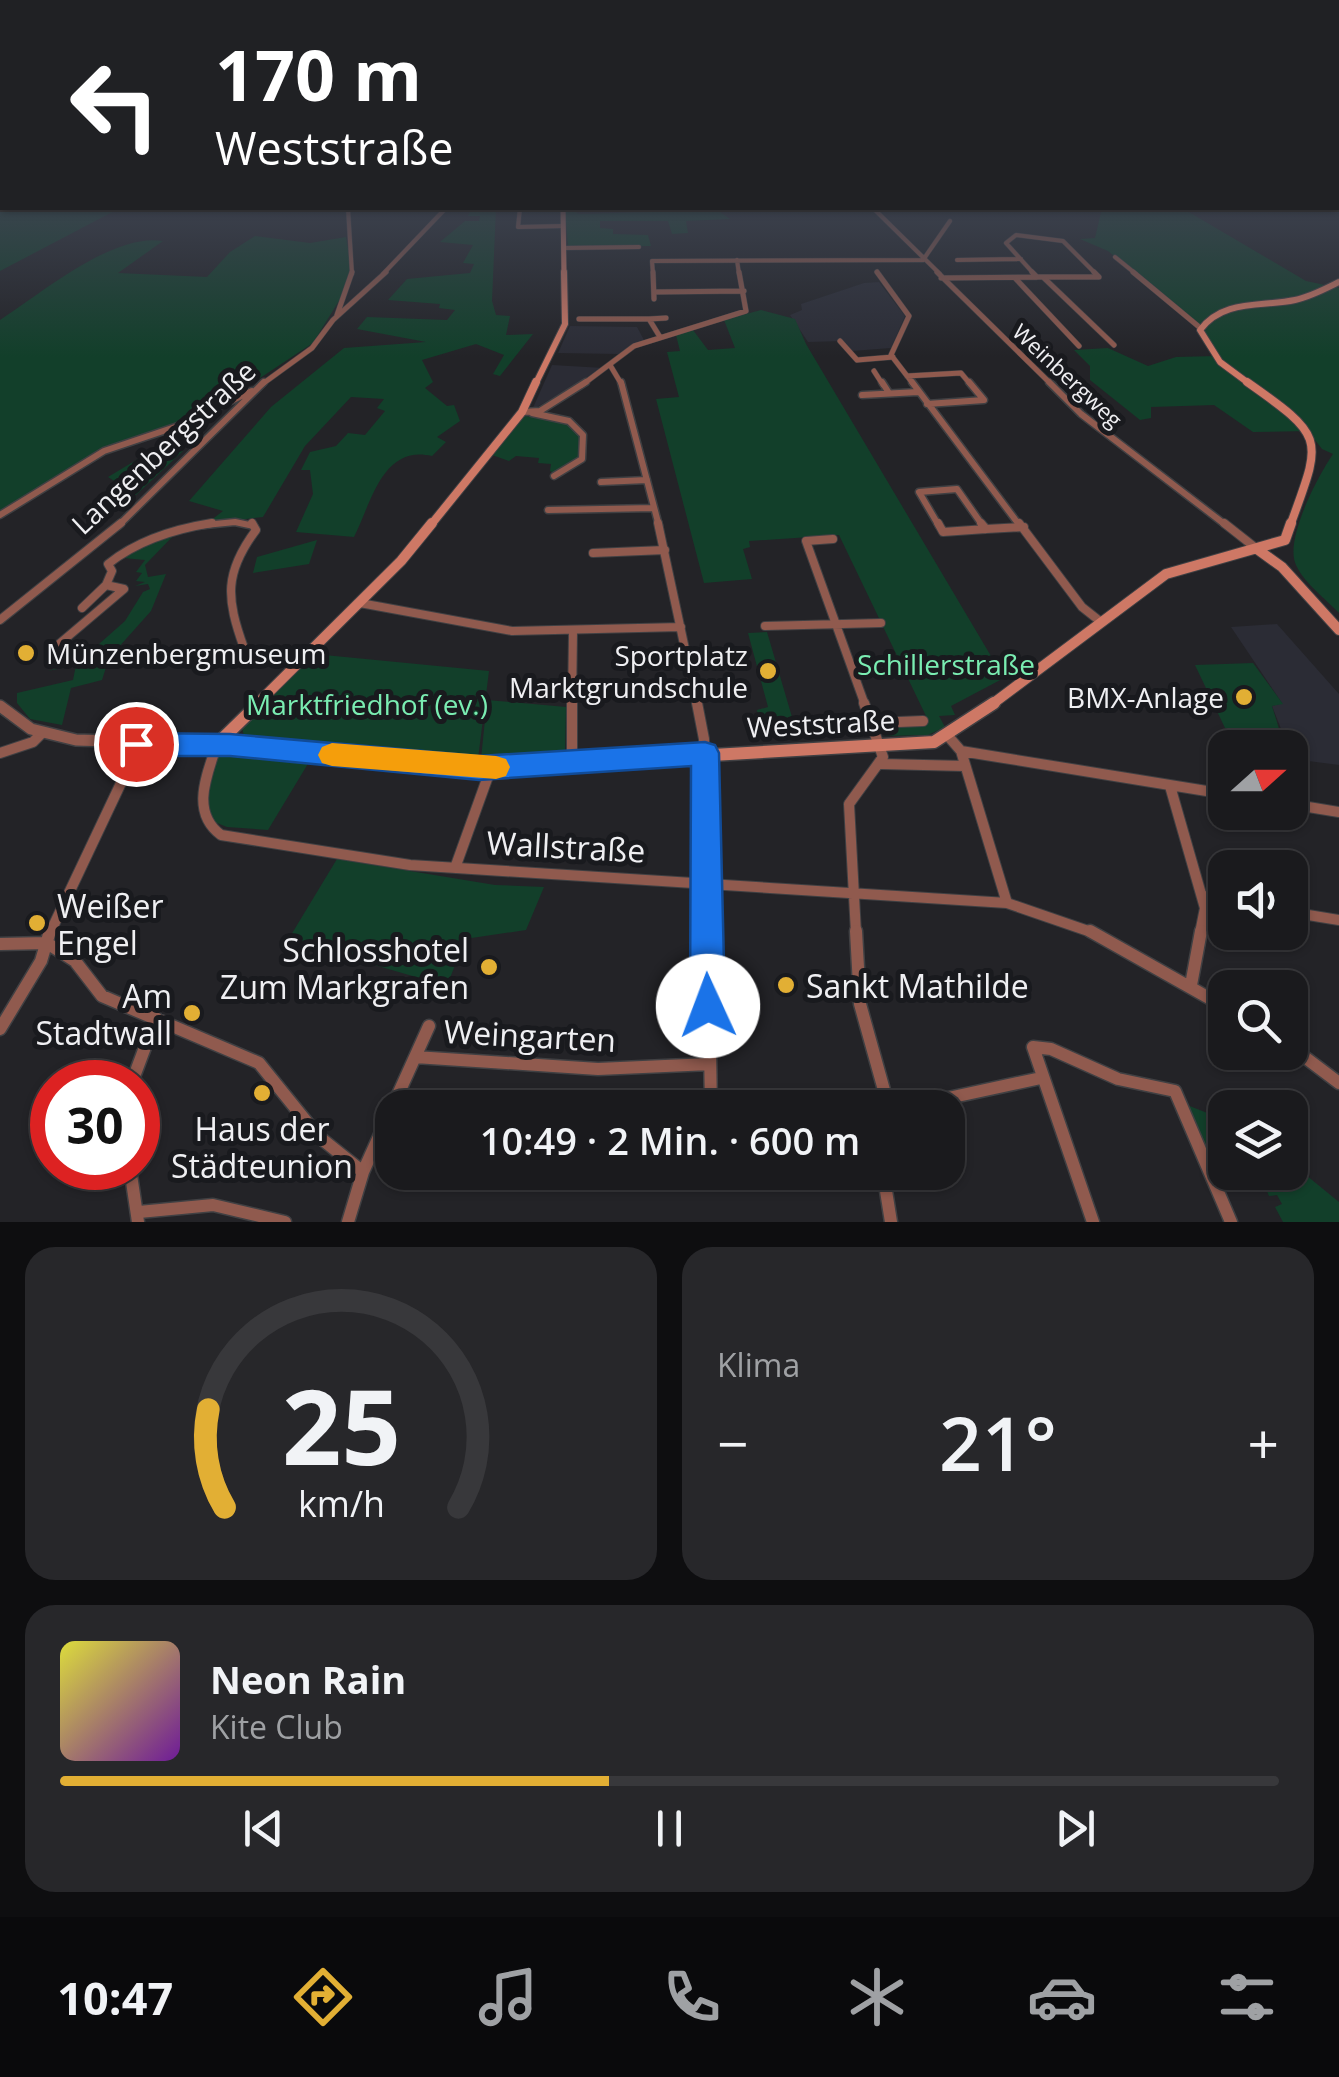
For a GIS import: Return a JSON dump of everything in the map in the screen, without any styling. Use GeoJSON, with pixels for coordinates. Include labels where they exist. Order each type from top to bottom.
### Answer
{"type":"FeatureCollection","features":[{"type":"Feature","properties":{"kind":"main road"},"geometry":{"type":"LineString","coordinates":[[217,744],[401,561],[527,413],[565,324],[564,243]]}},
{"type":"Feature","properties":{"kind":"main road"},"geometry":{"type":"LineString","coordinates":[[948,736],[1171,571],[1276,544],[1288,534],[1315,458],[1314,446],[1291,418],[1208,348],[1200,337],[1200,325],[1225,310],[1297,300],[1339,282]]}},
{"type":"Feature","properties":{"kind":"main road"},"geometry":{"type":"LineString","coordinates":[[1276,544],[1275,552],[1287,573]]}},
{"type":"Feature","properties":{"kind":"main road"},"geometry":{"type":"LineString","coordinates":[[1257,549],[1287,573],[1339,630]]}},
{"type":"Feature","properties":{"kind":"main road","name":"Weststraße"},"geometry":{"type":"LineString","coordinates":[[217,744],[491,768],[572,760],[931,743],[948,736]]}},
{"type":"Feature","properties":{"kind":"street"},"geometry":{"type":"LineString","coordinates":[[337,315],[352,270],[348,243]]}},
{"type":"Feature","properties":{"kind":"street"},"geometry":{"type":"LineString","coordinates":[[337,315],[415,243]]}},
{"type":"Feature","properties":{"kind":"street","name":"Weinbergweg"},"geometry":{"type":"LineString","coordinates":[[907,243],[1093,424],[1257,549]]}},
{"type":"Feature","properties":{"kind":"street"},"geometry":{"type":"LineString","coordinates":[[744,292],[654,296],[652,261],[923,260],[935,243]]}},
{"type":"Feature","properties":{"kind":"street"},"geometry":{"type":"LineString","coordinates":[[1007,243],[1114,344]]}},
{"type":"Feature","properties":{"kind":"street"},"geometry":{"type":"LineString","coordinates":[[941,278],[1099,276],[1065,243]]}},
{"type":"Feature","properties":{"kind":"street"},"geometry":{"type":"LineString","coordinates":[[564,248],[639,247]]}},
{"type":"Feature","properties":{"kind":"street"},"geometry":{"type":"LineString","coordinates":[[1115,257],[1200,325]]}},
{"type":"Feature","properties":{"kind":"street"},"geometry":{"type":"LineString","coordinates":[[957,260],[1021,259]]}},
{"type":"Feature","properties":{"kind":"street"},"geometry":{"type":"LineString","coordinates":[[527,413],[644,342],[746,312],[738,260]]}},
{"type":"Feature","properties":{"kind":"street"},"geometry":{"type":"LineString","coordinates":[[878,272],[910,316],[893,357]]}},
{"type":"Feature","properties":{"kind":"street"},"geometry":{"type":"LineString","coordinates":[[1015,278],[1079,346]]}},
{"type":"Feature","properties":{"kind":"street","name":"Langenbergstraße"},"geometry":{"type":"LineString","coordinates":[[0,620],[134,513],[252,391],[312,348],[337,315]]}},
{"type":"Feature","properties":{"kind":"street"},"geometry":{"type":"LineString","coordinates":[[579,319],[666,318]]}},
{"type":"Feature","properties":{"kind":"street"},"geometry":{"type":"LineString","coordinates":[[649,319],[660,337]]}},
{"type":"Feature","properties":{"kind":"street"},"geometry":{"type":"LineString","coordinates":[[840,341],[856,360],[893,357]]}},
{"type":"Feature","properties":{"kind":"street"},"geometry":{"type":"LineString","coordinates":[[893,357],[1082,607],[1101,622]]}},
{"type":"Feature","properties":{"kind":"street"},"geometry":{"type":"LineString","coordinates":[[610,365],[621,381],[666,550],[705,753],[704,880],[711,1090]]}},
{"type":"Feature","properties":{"kind":"street"},"geometry":{"type":"LineString","coordinates":[[874,370],[889,393]]}},
{"type":"Feature","properties":{"kind":"street"},"geometry":{"type":"LineString","coordinates":[[907,376],[961,373],[984,400],[928,404]]}},
{"type":"Feature","properties":{"kind":"street"},"geometry":{"type":"LineString","coordinates":[[0,516],[104,451],[178,426],[252,391]]}},
{"type":"Feature","properties":{"kind":"street"},"geometry":{"type":"LineString","coordinates":[[862,395],[918,392]]}},
{"type":"Feature","properties":{"kind":"street"},"geometry":{"type":"LineString","coordinates":[[527,413],[569,421],[582,435],[582,459],[572,469],[554,476]]}},
{"type":"Feature","properties":{"kind":"street"},"geometry":{"type":"LineString","coordinates":[[601,482],[647,480]]}},
{"type":"Feature","properties":{"kind":"street"},"geometry":{"type":"LineString","coordinates":[[943,532],[919,492],[957,489],[986,530]]}},
{"type":"Feature","properties":{"kind":"street"},"geometry":{"type":"LineString","coordinates":[[548,510],[654,508]]}},
{"type":"Feature","properties":{"kind":"street"},"geometry":{"type":"LineString","coordinates":[[93,610],[82,608],[106,585],[112,572],[108,564],[117,556],[188,530],[235,522],[255,526],[229,579],[230,608],[244,648],[295,664]]}},
{"type":"Feature","properties":{"kind":"street"},"geometry":{"type":"LineString","coordinates":[[929,533],[1024,527]]}},
{"type":"Feature","properties":{"kind":"street"},"geometry":{"type":"LineString","coordinates":[[833,539],[806,541],[872,723],[882,764],[849,804],[860,1004],[884,1090]]}},
{"type":"Feature","properties":{"kind":"street"},"geometry":{"type":"LineString","coordinates":[[593,553],[666,550]]}},
{"type":"Feature","properties":{"kind":"street"},"geometry":{"type":"LineString","coordinates":[[59,644],[93,610],[124,588],[106,585]]}},
{"type":"Feature","properties":{"kind":"street"},"geometry":{"type":"LineString","coordinates":[[360,603],[482,628],[681,628]]}},
{"type":"Feature","properties":{"kind":"street"},"geometry":{"type":"LineString","coordinates":[[765,626],[882,623]]}},
{"type":"Feature","properties":{"kind":"street"},"geometry":{"type":"LineString","coordinates":[[572,760],[573,631]]}},
{"type":"Feature","properties":{"kind":"street"},"geometry":{"type":"LineString","coordinates":[[0,706],[27,727],[43,732],[140,745],[217,744]]}},
{"type":"Feature","properties":{"kind":"street"},"geometry":{"type":"LineString","coordinates":[[872,723],[923,721]]}},
{"type":"Feature","properties":{"kind":"street"},"geometry":{"type":"LineString","coordinates":[[0,753],[33,742],[43,732]]}},
{"type":"Feature","properties":{"kind":"street"},"geometry":{"type":"LineString","coordinates":[[948,736],[961,752],[1007,903]]}},
{"type":"Feature","properties":{"kind":"street","name":"Wallstraße"},"geometry":{"type":"LineString","coordinates":[[217,744],[202,808],[213,831],[410,865],[704,880],[1007,903],[1085,928],[1208,996]]}},
{"type":"Feature","properties":{"kind":"street"},"geometry":{"type":"LineString","coordinates":[[0,1029],[42,961],[140,745]]}},
{"type":"Feature","properties":{"kind":"street"},"geometry":{"type":"LineString","coordinates":[[961,752],[1208,792]]}},
{"type":"Feature","properties":{"kind":"street"},"geometry":{"type":"LineString","coordinates":[[882,764],[965,766]]}},
{"type":"Feature","properties":{"kind":"street"},"geometry":{"type":"LineString","coordinates":[[456,868],[491,768]]}},
{"type":"Feature","properties":{"kind":"street"},"geometry":{"type":"LineString","coordinates":[[1170,786],[1204,896],[1205,921],[1190,985]]}},
{"type":"Feature","properties":{"kind":"street"},"geometry":{"type":"LineString","coordinates":[[1308,807],[1339,812]]}},
{"type":"Feature","properties":{"kind":"street"},"geometry":{"type":"LineString","coordinates":[[1204,896],[1208,897]]}},
{"type":"Feature","properties":{"kind":"street"},"geometry":{"type":"LineString","coordinates":[[1308,915],[1339,920]]}},
{"type":"Feature","properties":{"kind":"street"},"geometry":{"type":"LineString","coordinates":[[0,944],[47,943],[75,961],[102,996],[258,1063],[318,1136],[363,1172]]}},
{"type":"Feature","properties":{"kind":"street"},"geometry":{"type":"LineString","coordinates":[[140,1060],[156,1018]]}},
{"type":"Feature","properties":{"kind":"street"},"geometry":{"type":"LineString","coordinates":[[415,1056],[429,1026]]}},
{"type":"Feature","properties":{"kind":"street"},"geometry":{"type":"LineString","coordinates":[[1093,1222],[1033,1047],[1051,1049],[1118,1079],[1175,1091],[1231,1222]]}},
{"type":"Feature","properties":{"kind":"street","name":"Weingarten"},"geometry":{"type":"LineString","coordinates":[[348,1222],[363,1172],[415,1056],[598,1069],[710,1064]]}},
{"type":"Feature","properties":{"kind":"street"},"geometry":{"type":"LineString","coordinates":[[1308,1060],[1339,1083]]}},
{"type":"Feature","properties":{"kind":"street"},"geometry":{"type":"LineString","coordinates":[[965,1094],[1041,1078]]}},
{"type":"Feature","properties":{"kind":"street"},"geometry":{"type":"LineString","coordinates":[[134,1190],[138,1217],[171,1204],[216,1203],[285,1222]]}},
{"type":"Feature","properties":{"kind":"street"},"geometry":{"type":"LineString","coordinates":[[886,1190],[892,1222]]}},
{"type":"Feature","properties":{"kind":"shaded area"},"geometry":{"type":"Polygon","coordinates":[[[879,282],[905,316],[891,348],[852,351],[843,341],[808,342],[790,315],[802,310],[801,304],[864,283],[879,282]]]}},
{"type":"Feature","properties":{"kind":"shaded area"},"geometry":{"type":"Polygon","coordinates":[[[570,326],[637,327],[644,340],[620,354],[558,353],[570,326]]]}},
{"type":"Feature","properties":{"kind":"shaded area"},"geometry":{"type":"Polygon","coordinates":[[[552,365],[604,368],[532,410],[552,365]]]}},
{"type":"Feature","properties":{"kind":"shaded area"},"geometry":{"type":"Polygon","coordinates":[[[1277,624],[1339,694],[1339,765],[1308,761],[1308,730],[1282,730],[1272,706],[1282,703],[1231,627],[1277,624]]]}},
{"type":"Feature","properties":{"kind":"green space"},"geometry":{"type":"Polygon","coordinates":[[[0,243],[53,243],[0,271],[0,243]]]}},
{"type":"Feature","properties":{"kind":"green space"},"geometry":{"type":"Polygon","coordinates":[[[160,243],[118,273],[207,277],[244,243],[347,243],[351,265],[348,286],[313,343],[236,394],[184,422],[101,448],[0,514],[0,320],[77,268],[122,246],[160,243]]]}},
{"type":"Feature","properties":{"kind":"green space"},"geometry":{"type":"Polygon","coordinates":[[[451,243],[494,243],[492,301],[496,315],[510,316],[506,335],[533,334],[500,376],[493,374],[504,355],[476,344],[422,360],[433,382],[425,388],[447,406],[454,405],[460,421],[437,437],[446,442],[432,456],[401,459],[390,468],[373,494],[354,537],[296,532],[313,494],[310,470],[301,470],[310,452],[336,446],[348,433],[365,435],[385,411],[377,408],[384,399],[351,397],[305,446],[263,517],[206,524],[223,511],[189,501],[271,407],[344,348],[426,342],[357,329],[367,317],[447,320],[455,310],[439,308],[440,304],[388,300],[407,279],[470,273],[474,264],[463,263],[473,245],[451,243]]]}},
{"type":"Feature","properties":{"kind":"green space"},"geometry":{"type":"Polygon","coordinates":[[[568,243],[651,246],[568,247],[568,243]]]}},
{"type":"Feature","properties":{"kind":"green space"},"geometry":{"type":"Polygon","coordinates":[[[1089,243],[1241,243],[1306,281],[1339,288],[1339,613],[1304,578],[1294,554],[1304,508],[1333,454],[1322,449],[1308,431],[1253,432],[1214,405],[1151,407],[1151,418],[1140,420],[1090,380],[1090,366],[1074,350],[1108,348],[1148,366],[1176,357],[1217,356],[1202,335],[1204,326],[1108,251],[1089,243]]]}},
{"type":"Feature","properties":{"kind":"green space","name":"Schillerstraße"},"geometry":{"type":"Polygon","coordinates":[[[761,310],[795,319],[806,344],[1004,678],[951,706],[955,715],[939,716],[945,727],[928,735],[885,736],[882,726],[926,716],[839,535],[749,541],[750,547],[743,549],[752,579],[704,583],[656,399],[679,397],[667,352],[680,351],[676,335],[693,330],[708,350],[735,348],[724,320],[761,310]]]}},
{"type":"Feature","properties":{"kind":"green space"},"geometry":{"type":"Polygon","coordinates":[[[525,416],[567,422],[580,435],[580,458],[556,474],[550,471],[551,464],[538,463],[539,458],[516,456],[509,461],[492,455],[525,416]]]}},
{"type":"Feature","properties":{"kind":"green space"},"geometry":{"type":"Polygon","coordinates":[[[158,447],[183,451],[136,495],[108,477],[158,447]]]}},
{"type":"Feature","properties":{"kind":"green space"},"geometry":{"type":"Polygon","coordinates":[[[175,534],[145,565],[148,577],[166,574],[151,611],[109,658],[102,680],[71,688],[62,725],[30,719],[17,703],[17,693],[73,680],[76,665],[48,671],[73,663],[79,651],[90,652],[125,621],[143,592],[150,589],[148,584],[135,586],[145,582],[136,581],[142,573],[136,572],[145,560],[123,558],[145,544],[175,534]]]}},
{"type":"Feature","properties":{"kind":"green space"},"geometry":{"type":"Polygon","coordinates":[[[317,540],[309,564],[253,573],[257,557],[317,540]]]}},
{"type":"Feature","properties":{"kind":"green space","name":"Sportplatz Marktgrundschule"},"geometry":{"type":"Polygon","coordinates":[[[767,632],[792,717],[759,721],[757,710],[768,707],[748,633],[767,632]]]}},
{"type":"Feature","properties":{"kind":"green space","name":"Marktfriedhof (ev.)"},"geometry":{"type":"Polygon","coordinates":[[[314,654],[489,671],[478,759],[244,736],[242,728],[314,654]]]}},
{"type":"Feature","properties":{"kind":"green space","name":"BMX-Anlage"},"geometry":{"type":"Polygon","coordinates":[[[1253,663],[1283,704],[1272,706],[1279,730],[1225,728],[1195,665],[1253,663]]]}},
{"type":"Feature","properties":{"kind":"green space"},"geometry":{"type":"Polygon","coordinates":[[[487,700],[566,707],[565,753],[481,759],[487,700]]]}},
{"type":"Feature","properties":{"kind":"green space"},"geometry":{"type":"Polygon","coordinates":[[[217,752],[309,762],[268,830],[227,827],[212,821],[208,786],[217,752]]]}},
{"type":"Feature","properties":{"kind":"green space"},"geometry":{"type":"Polygon","coordinates":[[[337,859],[495,885],[544,887],[526,930],[465,939],[447,986],[288,940],[337,859]]]}},
{"type":"Feature","properties":{"kind":"green space"},"geometry":{"type":"Polygon","coordinates":[[[1187,1105],[1208,1113],[1208,1152],[1187,1105]]]}},
{"type":"Feature","properties":{"kind":"green space"},"geometry":{"type":"Polygon","coordinates":[[[1308,1177],[1339,1202],[1339,1222],[1283,1222],[1275,1207],[1282,1204],[1277,1195],[1269,1196],[1266,1190],[1308,1190],[1308,1177]]]}},
{"type":"Feature","properties":{"kind":"slow traffic"},"geometry":{"type":"LineString","coordinates":[[332,755],[412,764],[496,767]]}},
{"type":"Feature","properties":{"kind":"place","name":"Münzenbergmuseum"},"geometry":{"type":"Point","coordinates":[26,653]}},
{"type":"Feature","properties":{"kind":"place","name":"Sportplatz Marktgrundschule"},"geometry":{"type":"Point","coordinates":[768,671]}},
{"type":"Feature","properties":{"kind":"place","name":"BMX-Anlage"},"geometry":{"type":"Point","coordinates":[1244,697]}},
{"type":"Feature","properties":{"kind":"place","name":"Weißer Engel"},"geometry":{"type":"Point","coordinates":[37,923]}},
{"type":"Feature","properties":{"kind":"place","name":"Schlosshotel Zum Markgrafen"},"geometry":{"type":"Point","coordinates":[489,967]}},
{"type":"Feature","properties":{"kind":"place","name":"Sankt Mathilde"},"geometry":{"type":"Point","coordinates":[786,985]}},
{"type":"Feature","properties":{"kind":"place","name":"Am Stadtwall"},"geometry":{"type":"Point","coordinates":[192,1013]}},
{"type":"Feature","properties":{"kind":"place","name":"Haus der Städteunion"},"geometry":{"type":"Point","coordinates":[262,1093]}},
{"type":"Feature","properties":{"kind":"route"},"geometry":{"type":"LineString","coordinates":[[136,744],[230,745],[479,768],[705,753],[708,1006]]}}]}
